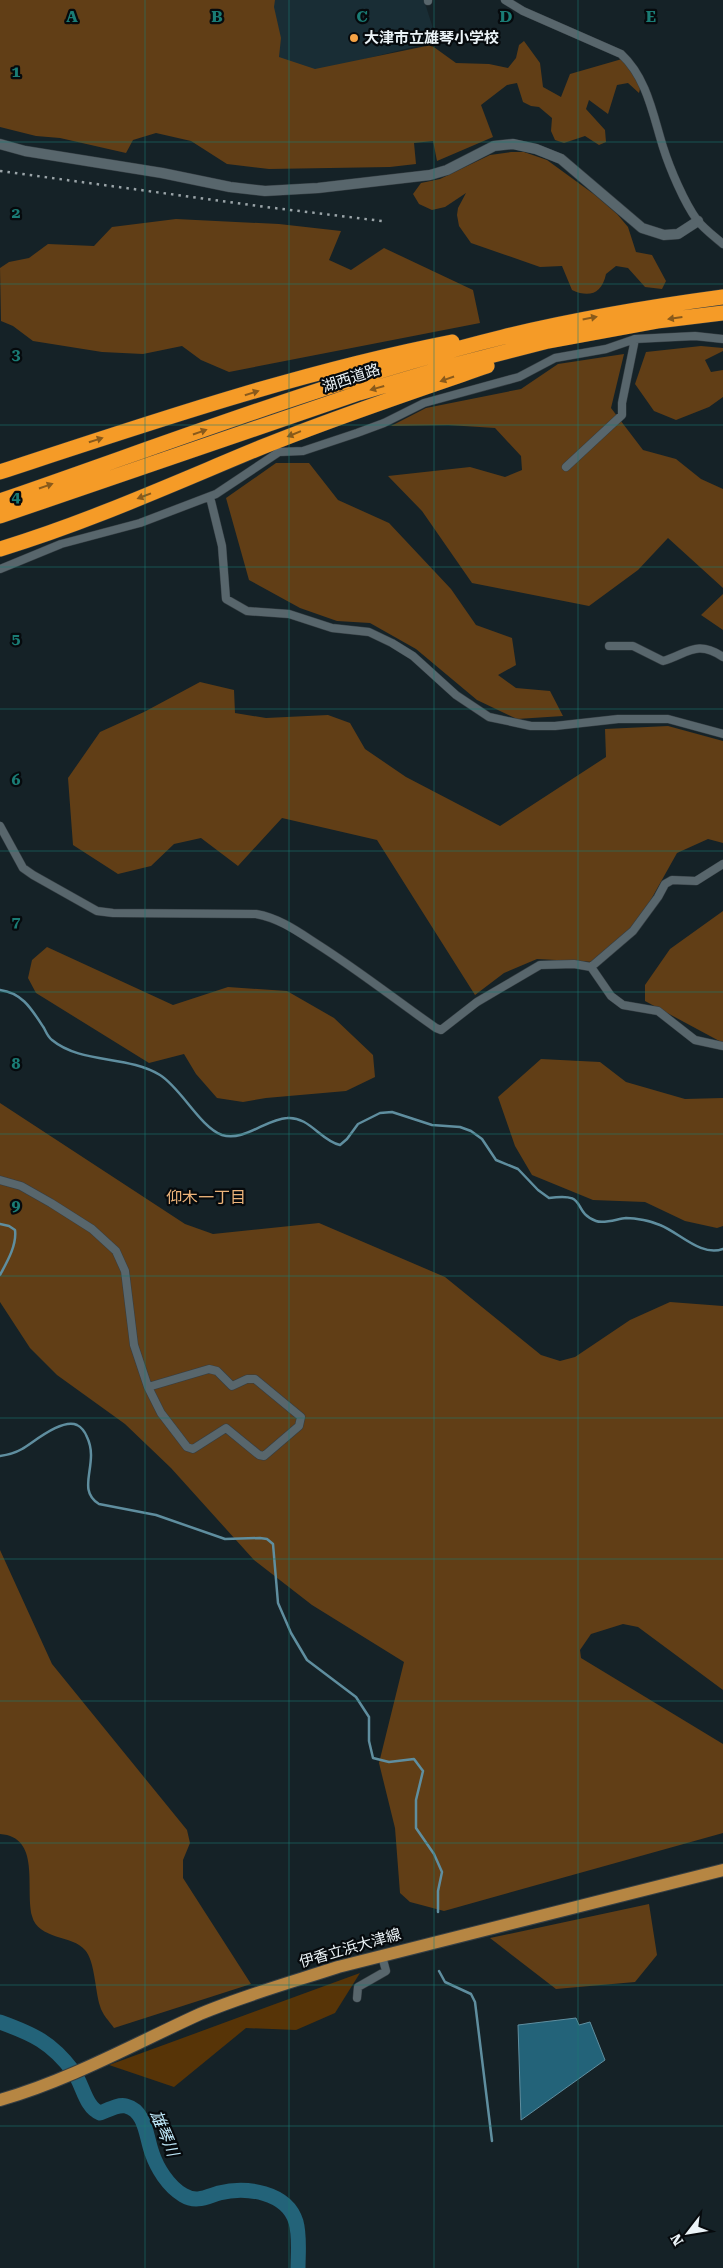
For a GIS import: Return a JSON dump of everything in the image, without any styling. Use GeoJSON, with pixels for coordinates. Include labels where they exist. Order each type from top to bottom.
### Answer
{"type":"FeatureCollection","features":[{"type":"Feature","properties":{"kind":"highway","name":"湖西道路"},"geometry":{"type":"LineString","coordinates":[[0,502],[313,393],[412,362],[503,337],[561,324],[655,306],[723,297]]}},
{"type":"Feature","properties":{"kind":"highway","name":"湖西道路"},"geometry":{"type":"LineString","coordinates":[[0,516],[359,393],[506,351],[593,332],[723,312]]}},
{"type":"Feature","properties":{"kind":"highway"},"geometry":{"type":"LineString","coordinates":[[0,472],[154,421],[292,381],[431,346],[561,324]]}},
{"type":"Feature","properties":{"kind":"highway"},"geometry":{"type":"LineString","coordinates":[[0,550],[58,530],[376,403],[593,332]]}},
{"type":"Feature","properties":{"kind":"main road","name":"伊香立浜大津線"},"geometry":{"type":"LineString","coordinates":[[0,2100],[60,2080],[243,1997],[338,1967],[723,1870]]}},
{"type":"Feature","properties":{"kind":"street"},"geometry":{"type":"LineString","coordinates":[[504,0],[621,54],[631,63],[642,83],[672,171],[698,221],[723,244]]}},
{"type":"Feature","properties":{"kind":"street"},"geometry":{"type":"LineString","coordinates":[[0,144],[25,151],[162,173],[230,188],[265,191],[327,187],[430,175],[447,170],[494,146],[513,144],[536,149],[561,159],[642,228],[664,235],[678,234],[698,221]]}},
{"type":"Feature","properties":{"kind":"street"},"geometry":{"type":"LineString","coordinates":[[0,569],[60,544],[140,523],[210,497],[279,452],[303,451],[384,423],[424,403],[519,377],[555,358],[606,349],[635,339],[695,336],[723,339]]}},
{"type":"Feature","properties":{"kind":"street"},"geometry":{"type":"LineString","coordinates":[[566,467],[622,415],[622,403],[635,339]]}},
{"type":"Feature","properties":{"kind":"street"},"geometry":{"type":"LineString","coordinates":[[210,497],[222,546],[226,599],[247,611],[290,614],[332,628],[370,632],[413,656],[472,707],[489,716],[508,722],[531,726],[555,726],[618,719],[659,719],[713,730],[723,734]]}},
{"type":"Feature","properties":{"kind":"street"},"geometry":{"type":"LineString","coordinates":[[609,646],[633,646],[663,661],[674,658],[688,650],[699,648],[716,652],[723,657]]}},
{"type":"Feature","properties":{"kind":"street"},"geometry":{"type":"LineString","coordinates":[[0,826],[24,868],[97,911],[113,914],[256,914],[269,916],[337,957],[441,1030],[477,1002],[540,966],[574,964],[591,967],[611,996],[624,1005],[658,1011],[695,1040],[723,1046]]}},
{"type":"Feature","properties":{"kind":"street"},"geometry":{"type":"LineString","coordinates":[[591,967],[633,931],[658,897],[665,884],[672,880],[696,881],[723,864]]}},
{"type":"Feature","properties":{"kind":"street"},"geometry":{"type":"LineString","coordinates":[[0,1180],[22,1186],[51,1203],[92,1229],[116,1251],[125,1271],[134,1344],[148,1387],[162,1412],[187,1447],[193,1450],[226,1428],[259,1455],[264,1456],[270,1453],[301,1423],[302,1417],[254,1379],[247,1379],[232,1386],[217,1371],[210,1369],[148,1387]]}},
{"type":"Feature","properties":{"kind":"street"},"geometry":{"type":"LineString","coordinates":[[356,1998],[358,1987],[386,1971],[382,1956]]}},
{"type":"Feature","properties":{"kind":"shaded area"},"geometry":{"type":"Polygon","coordinates":[[[0,0],[275,0],[274,7],[281,38],[279,57],[315,69],[431,45],[456,63],[489,64],[508,68],[516,58],[519,45],[524,41],[540,63],[543,87],[561,97],[570,74],[622,59],[641,85],[639,93],[628,83],[617,85],[608,114],[589,100],[586,109],[605,130],[606,142],[599,145],[585,136],[564,143],[555,140],[551,131],[552,118],[539,107],[523,102],[517,83],[507,85],[481,105],[493,137],[437,161],[433,141],[414,143],[416,164],[390,167],[269,169],[227,164],[191,141],[156,133],[133,140],[126,153],[60,138],[36,136],[0,127],[0,0]]]}},
{"type":"Feature","properties":{"kind":"shaded area","name":"大津市立雄琴小学校"},"geometry":{"type":"Polygon","coordinates":[[[273,0],[424,0],[437,41],[313,72],[273,56],[273,0]]]}},
{"type":"Feature","properties":{"kind":"shaded area"},"geometry":{"type":"Polygon","coordinates":[[[524,152],[547,160],[595,195],[617,214],[628,227],[636,252],[652,255],[666,281],[662,289],[645,287],[628,268],[616,266],[606,274],[598,290],[584,294],[572,290],[562,266],[540,267],[471,243],[459,226],[457,215],[458,208],[466,193],[445,207],[432,210],[419,204],[413,194],[421,183],[440,179],[490,155],[524,152]]]}},
{"type":"Feature","properties":{"kind":"shaded area"},"geometry":{"type":"Polygon","coordinates":[[[176,219],[279,224],[341,231],[329,260],[351,270],[384,248],[473,290],[480,323],[229,372],[201,360],[182,346],[143,354],[102,352],[33,341],[13,326],[1,321],[0,268],[9,262],[29,258],[48,244],[94,246],[112,227],[176,219]]]}},
{"type":"Feature","properties":{"kind":"shaded area"},"geometry":{"type":"Polygon","coordinates":[[[701,346],[723,348],[723,351],[705,360],[711,372],[723,370],[723,397],[709,407],[676,420],[654,411],[635,384],[646,352],[701,346]]]}},
{"type":"Feature","properties":{"kind":"shaded area"},"geometry":{"type":"Polygon","coordinates":[[[624,354],[611,408],[643,450],[676,459],[701,479],[723,489],[723,588],[668,538],[638,570],[589,606],[472,583],[422,511],[388,476],[470,467],[505,477],[522,470],[521,456],[495,428],[448,425],[391,426],[426,408],[521,389],[558,364],[624,354]]]}},
{"type":"Feature","properties":{"kind":"shaded area"},"geometry":{"type":"Polygon","coordinates":[[[276,463],[309,463],[338,500],[389,523],[451,589],[476,625],[512,638],[516,665],[498,675],[516,688],[550,691],[563,716],[517,719],[477,700],[416,649],[370,623],[337,621],[300,608],[249,580],[226,498],[276,463]]]}},
{"type":"Feature","properties":{"kind":"shaded area"},"geometry":{"type":"Polygon","coordinates":[[[723,594],[723,630],[701,615],[723,594]]]}},
{"type":"Feature","properties":{"kind":"shaded area"},"geometry":{"type":"Polygon","coordinates":[[[200,682],[234,690],[235,713],[266,718],[328,715],[350,723],[365,749],[406,777],[500,826],[606,757],[605,729],[668,726],[723,741],[723,843],[708,839],[677,853],[635,928],[594,962],[537,959],[504,973],[475,995],[377,840],[282,818],[238,866],[201,838],[174,844],[151,866],[118,874],[73,845],[68,778],[100,732],[144,712],[200,682]]]}},
{"type":"Feature","properties":{"kind":"shaded area"},"geometry":{"type":"Polygon","coordinates":[[[723,911],[723,1043],[645,1001],[645,985],[670,949],[723,911]]]}},
{"type":"Feature","properties":{"kind":"shaded area"},"geometry":{"type":"Polygon","coordinates":[[[47,947],[173,1005],[228,987],[287,991],[334,1018],[373,1055],[375,1077],[346,1091],[266,1098],[243,1102],[217,1098],[196,1074],[184,1054],[149,1063],[36,993],[28,978],[32,960],[47,947]]]}},
{"type":"Feature","properties":{"kind":"shaded area"},"geometry":{"type":"Polygon","coordinates":[[[541,1059],[600,1062],[626,1082],[685,1099],[723,1098],[723,1226],[717,1228],[685,1221],[645,1202],[593,1200],[532,1175],[515,1146],[498,1097],[541,1059]]]}},
{"type":"Feature","properties":{"kind":"shaded area"},"geometry":{"type":"Polygon","coordinates":[[[0,1103],[185,1224],[213,1234],[319,1223],[445,1277],[541,1355],[560,1361],[575,1357],[630,1320],[670,1302],[723,1306],[723,1690],[638,1627],[623,1624],[591,1634],[580,1650],[581,1658],[723,1744],[723,1833],[444,1911],[410,1902],[400,1893],[395,1828],[379,1763],[404,1662],[312,1605],[254,1560],[171,1468],[125,1424],[57,1375],[30,1348],[0,1302],[0,1103]]]}},
{"type":"Feature","properties":{"kind":"shaded area"},"geometry":{"type":"Polygon","coordinates":[[[0,1550],[52,1664],[187,1830],[190,1843],[183,1860],[183,1878],[251,1984],[114,2028],[101,2009],[91,1961],[85,1950],[80,1945],[48,1933],[36,1924],[32,1916],[30,1904],[29,1865],[26,1854],[21,1844],[13,1837],[0,1834],[0,1550]]]}},
{"type":"Feature","properties":{"kind":"shaded area"},"geometry":{"type":"Polygon","coordinates":[[[649,1904],[657,1955],[635,1982],[556,1989],[490,1938],[649,1904]]]}},
{"type":"Feature","properties":{"kind":"shaded area"},"geometry":{"type":"Polygon","coordinates":[[[360,1973],[335,2013],[296,2030],[246,2028],[174,2087],[109,2065],[360,1973]]]}},
{"type":"Feature","properties":{"kind":"water"},"geometry":{"type":"Polygon","coordinates":[[[576,2018],[579,2025],[590,2022],[605,2060],[521,2120],[518,2025],[576,2018]]]}},
{"type":"Feature","properties":{"kind":"waterway"},"geometry":{"type":"LineString","coordinates":[[0,990],[15,995],[26,1003],[49,1037],[64,1048],[90,1056],[134,1064],[160,1075],[168,1081],[206,1124],[222,1135],[230,1136],[247,1133],[279,1119],[295,1118],[333,1143],[340,1145],[358,1124],[380,1113],[392,1112],[432,1125],[460,1127],[471,1131],[482,1139],[496,1160],[518,1169],[538,1190],[549,1198],[562,1197],[575,1200],[583,1212],[596,1221],[607,1222],[626,1218],[643,1220],[668,1229],[707,1250],[723,1249]]}},
{"type":"Feature","properties":{"kind":"waterway"},"geometry":{"type":"LineString","coordinates":[[0,1224],[15,1230],[11,1253],[0,1275]]}},
{"type":"Feature","properties":{"kind":"waterway"},"geometry":{"type":"LineString","coordinates":[[0,1456],[11,1454],[56,1428],[64,1425],[77,1425],[85,1433],[90,1447],[89,1491],[92,1498],[99,1504],[156,1515],[225,1539],[260,1538],[267,1539],[273,1544],[278,1603],[291,1633],[307,1660],[356,1697],[369,1717],[369,1741],[373,1758],[389,1762],[414,1759],[423,1771],[416,1800],[416,1828],[434,1854],[442,1872],[438,1891],[438,1912]]}},
{"type":"Feature","properties":{"kind":"waterway"},"geometry":{"type":"LineString","coordinates":[[439,1971],[445,1982],[471,1994],[475,2002],[492,2141]]}},
{"type":"Feature","properties":{"kind":"waterway","name":"雄琴川"},"geometry":{"type":"LineString","coordinates":[[0,2022],[32,2035],[57,2053],[73,2071],[88,2101],[95,2110],[100,2113],[120,2106],[126,2106],[138,2113],[160,2171],[168,2182],[183,2195],[197,2199],[230,2191],[253,2191],[275,2198],[284,2204],[296,2222],[298,2268]]}},
{"type":"Feature","properties":{"kind":"railway"},"geometry":{"type":"LineString","coordinates":[[0,171],[382,221]]}},
{"type":"Feature","properties":{"kind":"place","name":"大津市立雄琴小学校"},"geometry":{"type":"Point","coordinates":[354,38]}},
{"type":"Feature","properties":{"kind":"district","name":"仰木一丁目"},"geometry":{"type":"Point","coordinates":[206,1197]}}]}
